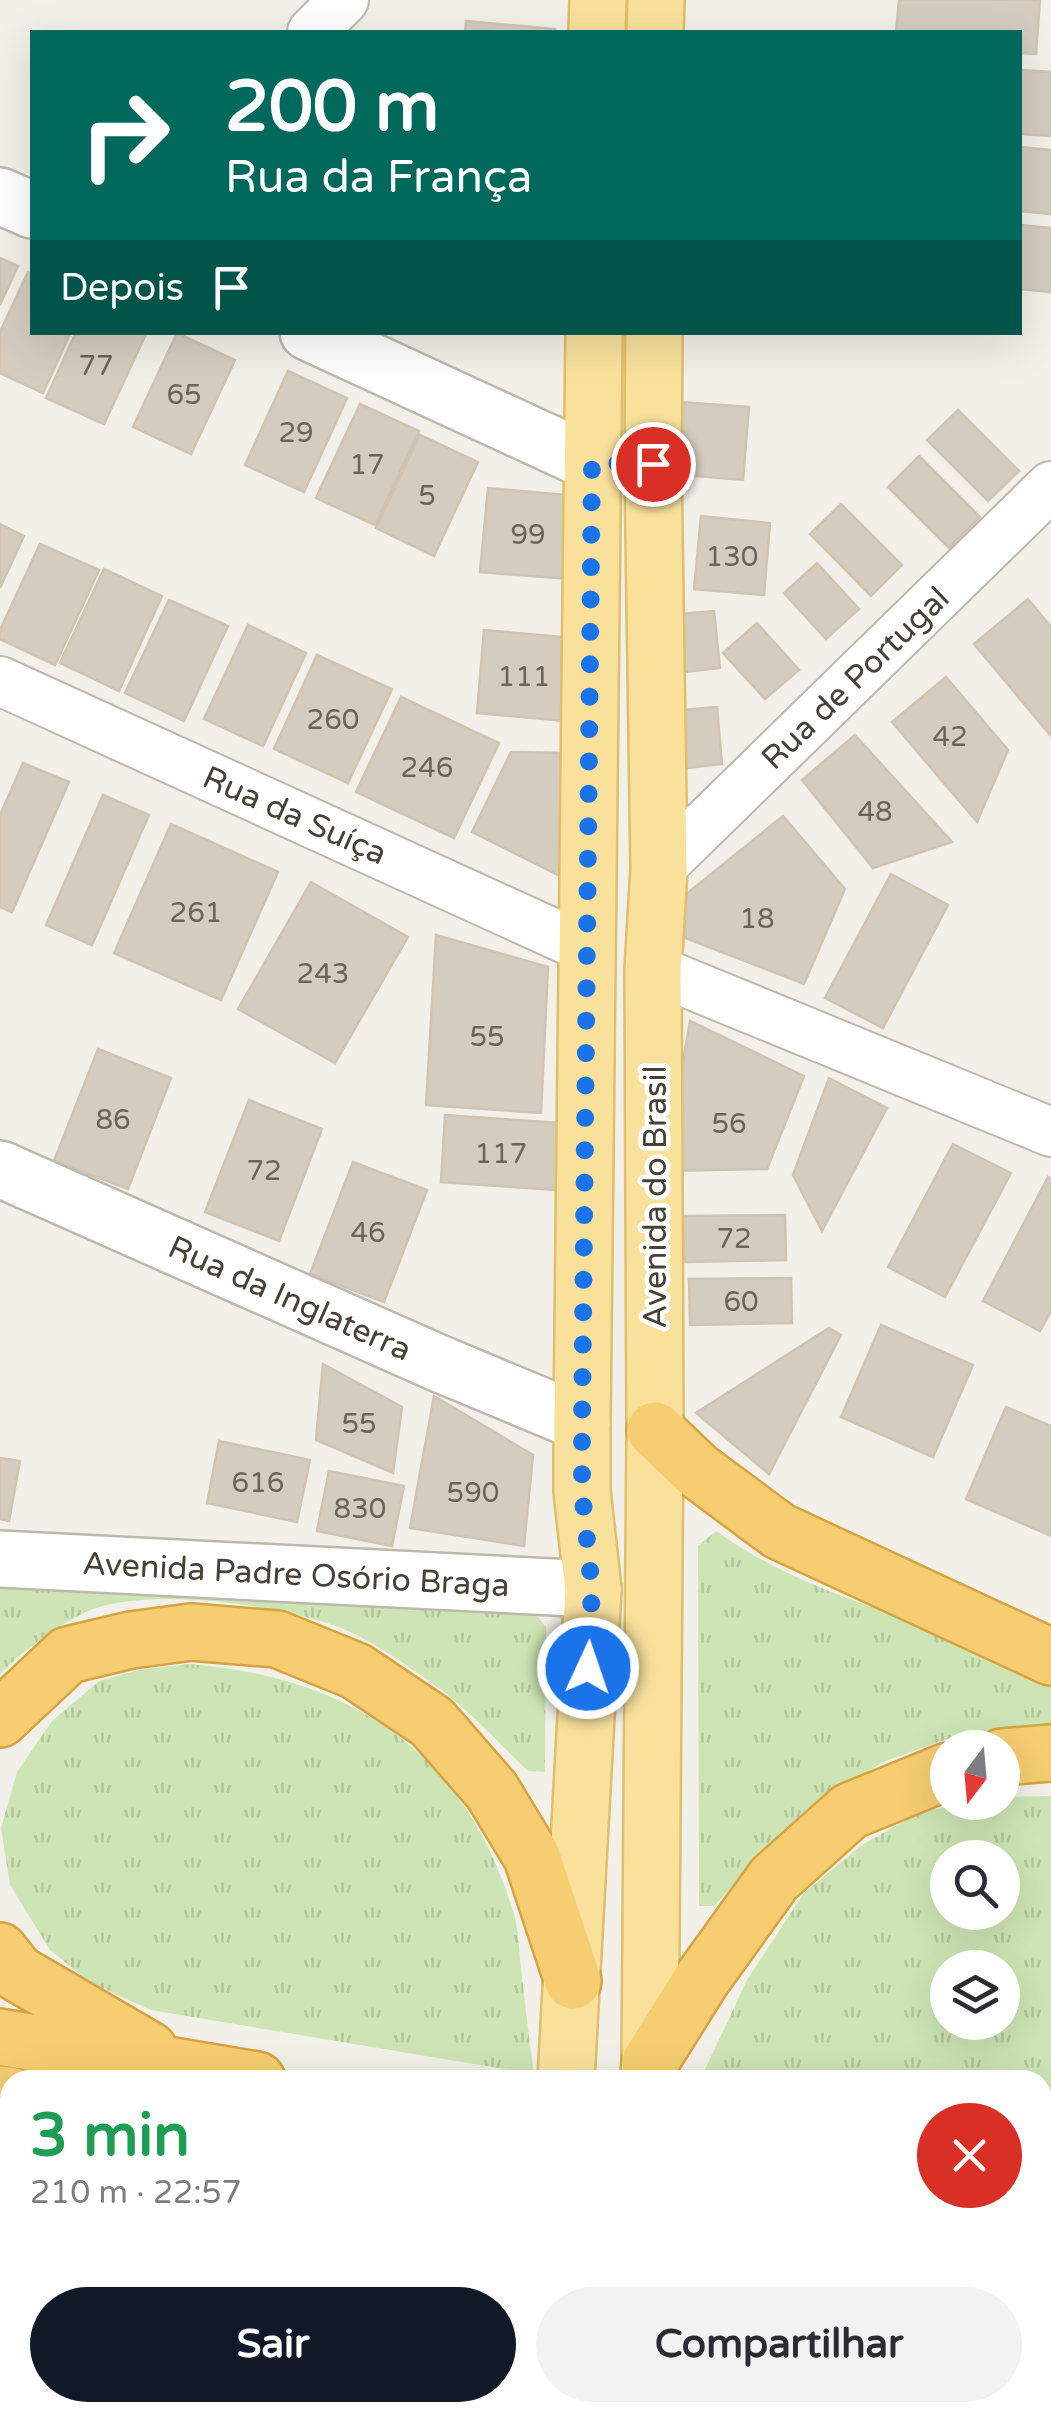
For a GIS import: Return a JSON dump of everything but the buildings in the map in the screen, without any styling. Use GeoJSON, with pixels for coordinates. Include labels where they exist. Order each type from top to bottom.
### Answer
{"type":"FeatureCollection","features":[{"type":"Feature","properties":{"kind":"highway"},"geometry":{"type":"LineString","coordinates":[[655,1430],[697,1470],[779,1531],[1051,1657]]}},
{"type":"Feature","properties":{"kind":"highway"},"geometry":{"type":"LineString","coordinates":[[0,1718],[68,1655],[131,1640],[191,1632],[277,1640],[356,1671],[432,1722],[492,1792],[532,1857],[574,1981]]}},
{"type":"Feature","properties":{"kind":"highway"},"geometry":{"type":"LineString","coordinates":[[1020,1756],[1051,1753]]}},
{"type":"Feature","properties":{"kind":"highway"},"geometry":{"type":"LineString","coordinates":[[650,2070],[702,1979],[774,1879],[850,1811],[930,1778]]}},
{"type":"Feature","properties":{"kind":"highway"},"geometry":{"type":"LineString","coordinates":[[0,1951],[17,1973],[182,2068]]}},
{"type":"Feature","properties":{"kind":"highway"},"geometry":{"type":"LineString","coordinates":[[0,2037],[194,2070]]}},
{"type":"Feature","properties":{"kind":"main road"},"geometry":{"type":"LineString","coordinates":[[597,30],[598,0]]}},
{"type":"Feature","properties":{"kind":"main road"},"geometry":{"type":"LineString","coordinates":[[656,0],[656,30]]}},
{"type":"Feature","properties":{"kind":"main road","name":"Avenida do Brasil"},"geometry":{"type":"LineString","coordinates":[[567,2070],[592,1589],[582,1491],[582,1423],[594,335]]}},
{"type":"Feature","properties":{"kind":"main road","name":"Avenida do Brasil"},"geometry":{"type":"LineString","coordinates":[[649,2070],[655,1430],[653,970],[659,870],[654,335]]}},
{"type":"Feature","properties":{"kind":"street"},"geometry":{"type":"LineString","coordinates":[[314,30],[344,0]]}},
{"type":"Feature","properties":{"kind":"street"},"geometry":{"type":"LineString","coordinates":[[0,196],[30,209]]}},
{"type":"Feature","properties":{"kind":"street"},"geometry":{"type":"LineString","coordinates":[[315,335],[592,463],[653,464]]}},
{"type":"Feature","properties":{"kind":"street","name":"Rua de Portugal"},"geometry":{"type":"LineString","coordinates":[[659,870],[1051,486]]}},
{"type":"Feature","properties":{"kind":"street","name":"Rua da Suíça"},"geometry":{"type":"LineString","coordinates":[[0,681],[590,950]]}},
{"type":"Feature","properties":{"kind":"street"},"geometry":{"type":"LineString","coordinates":[[653,970],[1051,1132]]}},
{"type":"Feature","properties":{"kind":"street","name":"Rua da Inglaterra"},"geometry":{"type":"LineString","coordinates":[[0,1169],[582,1423]]}},
{"type":"Feature","properties":{"kind":"street","name":"Avenida Padre Osório Braga"},"geometry":{"type":"LineString","coordinates":[[0,1559],[592,1589]]}},
{"type":"Feature","properties":{"kind":"green space"},"geometry":{"type":"Polygon","coordinates":[[[716,1531],[779,1569],[975,1644],[1051,1681],[1051,1731],[1011,1726],[992,1730],[930,1730],[930,1745],[883,1762],[804,1812],[714,1906],[699,1906],[698,1546],[716,1531]]]}},
{"type":"Feature","properties":{"kind":"green space"},"geometry":{"type":"Polygon","coordinates":[[[0,1586],[533,1611],[546,1627],[545,1772],[528,1771],[432,1683],[354,1634],[302,1616],[240,1604],[172,1599],[110,1604],[86,1612],[51,1632],[0,1674],[0,1586]]]}},
{"type":"Feature","properties":{"kind":"green space"},"geometry":{"type":"Polygon","coordinates":[[[189,1664],[248,1672],[302,1686],[352,1707],[395,1734],[434,1768],[466,1810],[493,1859],[514,1915],[534,2070],[510,2070],[151,2010],[91,1983],[50,1950],[10,1885],[1,1828],[17,1772],[52,1721],[99,1681],[139,1670],[189,1664]]]}},
{"type":"Feature","properties":{"kind":"green space"},"geometry":{"type":"Polygon","coordinates":[[[1051,1796],[1051,2070],[705,2070],[747,1980],[804,1893],[862,1845],[920,1812],[930,1810],[930,1820],[1020,1820],[1020,1797],[1051,1796]]]}},
{"type":"Feature","properties":{"kind":"route"},"geometry":{"type":"LineString","coordinates":[[588,1668],[592,1589],[582,1491],[582,1423],[590,950],[592,463],[653,464]]}}]}
